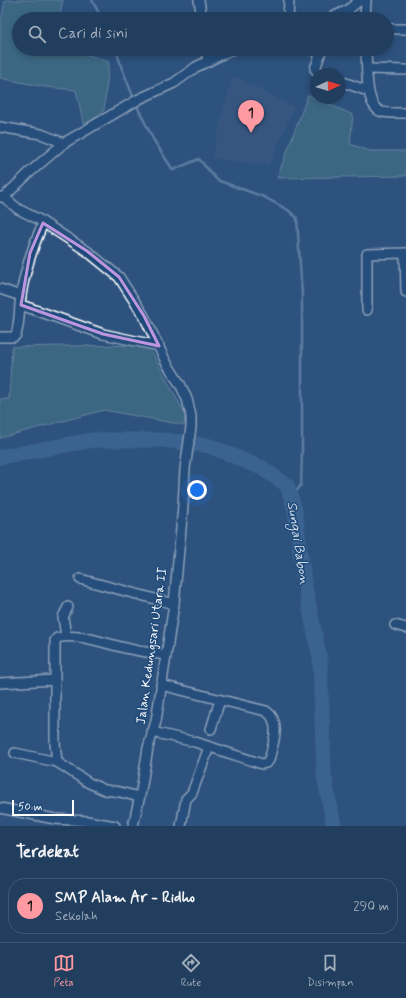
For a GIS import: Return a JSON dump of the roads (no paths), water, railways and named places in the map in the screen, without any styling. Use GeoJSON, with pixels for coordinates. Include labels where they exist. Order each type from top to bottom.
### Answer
{"type":"FeatureCollection","features":[{"type":"Feature","properties":{"kind":"street"},"geometry":{"type":"LineString","coordinates":[[199,0],[201,12]]}},
{"type":"Feature","properties":{"kind":"street"},"geometry":{"type":"LineString","coordinates":[[288,12],[289,0]]}},
{"type":"Feature","properties":{"kind":"street"},"geometry":{"type":"LineString","coordinates":[[344,12],[360,0]]}},
{"type":"Feature","properties":{"kind":"street"},"geometry":{"type":"LineString","coordinates":[[365,12],[366,0]]}},
{"type":"Feature","properties":{"kind":"street"},"geometry":{"type":"LineString","coordinates":[[394,29],[406,29]]}},
{"type":"Feature","properties":{"kind":"street"},"geometry":{"type":"LineString","coordinates":[[207,56],[208,62]]}},
{"type":"Feature","properties":{"kind":"street"},"geometry":{"type":"LineString","coordinates":[[2,197],[64,143],[136,102],[174,83],[184,75],[220,56]]}},
{"type":"Feature","properties":{"kind":"street"},"geometry":{"type":"LineString","coordinates":[[315,68],[320,56]]}},
{"type":"Feature","properties":{"kind":"street"},"geometry":{"type":"LineString","coordinates":[[366,56],[368,91],[375,107],[379,111],[406,113]]}},
{"type":"Feature","properties":{"kind":"street"},"geometry":{"type":"LineString","coordinates":[[367,69],[406,70]]}},
{"type":"Feature","properties":{"kind":"street"},"geometry":{"type":"LineString","coordinates":[[346,83],[368,91]]}},
{"type":"Feature","properties":{"kind":"street"},"geometry":{"type":"LineString","coordinates":[[0,127],[41,134],[64,143]]}},
{"type":"Feature","properties":{"kind":"street","name":"Jalan Kedungsari Utara II"},"geometry":{"type":"LineString","coordinates":[[2,197],[87,251],[119,277],[144,316],[166,362],[181,386],[187,399],[191,416],[191,427],[185,469],[174,604],[156,721],[148,748],[133,826]]}},
{"type":"Feature","properties":{"kind":"street"},"geometry":{"type":"LineString","coordinates":[[0,337],[13,337],[16,335],[30,253],[43,223]]}},
{"type":"Feature","properties":{"kind":"street"},"geometry":{"type":"LineString","coordinates":[[368,310],[366,254],[405,254],[406,292]]}},
{"type":"Feature","properties":{"kind":"street"},"geometry":{"type":"LineString","coordinates":[[0,288],[21,300],[103,334],[159,346]]}},
{"type":"Feature","properties":{"kind":"street"},"geometry":{"type":"LineString","coordinates":[[80,579],[174,604]]}},
{"type":"Feature","properties":{"kind":"street"},"geometry":{"type":"LineString","coordinates":[[66,636],[63,617],[68,607]]}},
{"type":"Feature","properties":{"kind":"street"},"geometry":{"type":"LineString","coordinates":[[395,625],[406,628]]}},
{"type":"Feature","properties":{"kind":"street"},"geometry":{"type":"LineString","coordinates":[[57,762],[55,743],[55,641],[58,638],[66,636],[166,655]]}},
{"type":"Feature","properties":{"kind":"street"},"geometry":{"type":"LineString","coordinates":[[0,683],[55,680]]}},
{"type":"Feature","properties":{"kind":"street"},"geometry":{"type":"LineString","coordinates":[[152,732],[209,747],[262,764],[269,760],[274,742],[275,724],[271,714],[266,711],[161,685]]}},
{"type":"Feature","properties":{"kind":"street"},"geometry":{"type":"LineString","coordinates":[[211,729],[220,700]]}},
{"type":"Feature","properties":{"kind":"street"},"geometry":{"type":"LineString","coordinates":[[180,826],[186,799],[192,793],[209,747]]}},
{"type":"Feature","properties":{"kind":"street"},"geometry":{"type":"LineString","coordinates":[[15,753],[57,762],[89,783],[105,790],[139,797]]}},
{"type":"Feature","properties":{"kind":"street"},"geometry":{"type":"LineString","coordinates":[[0,808],[55,819],[110,826]]}},
{"type":"Feature","properties":{"kind":"waterway"},"geometry":{"type":"LineString","coordinates":[[92,0],[98,12]]}},
{"type":"Feature","properties":{"kind":"waterway"},"geometry":{"type":"LineString","coordinates":[[118,56],[134,99]]}},
{"type":"Feature","properties":{"kind":"waterway"},"geometry":{"type":"LineString","coordinates":[[136,104],[153,139],[173,170],[199,159],[217,180],[264,197],[288,210],[297,218],[302,295],[302,451],[301,485],[291,499]]}},
{"type":"Feature","properties":{"kind":"waterway","name":"Sungai Babon"},"geometry":{"type":"LineString","coordinates":[[0,457],[93,440],[163,440],[210,446],[262,468],[287,485],[295,510],[304,581],[320,659],[324,775],[334,826]]}},
{"type":"Feature","properties":{"kind":"place","name":"SMP Alam Ar - Ridho"},"geometry":{"type":"Point","coordinates":[251,133]}}]}
